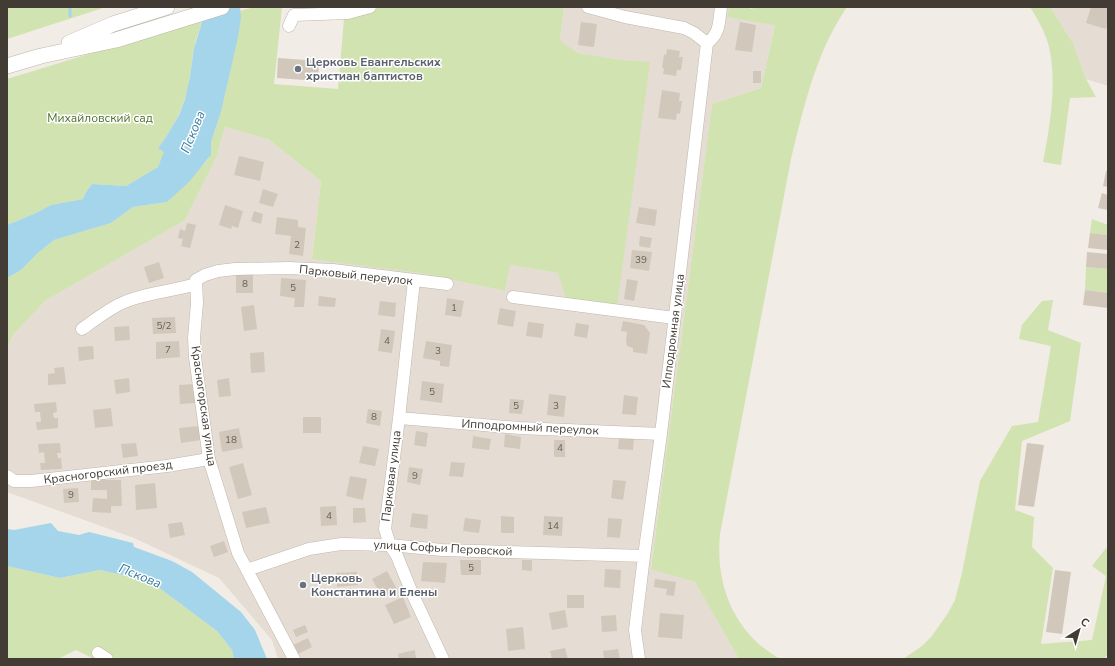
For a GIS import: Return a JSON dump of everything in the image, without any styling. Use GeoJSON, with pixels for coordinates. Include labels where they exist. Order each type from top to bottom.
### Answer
{"type":"FeatureCollection","features":[{"type":"Feature","properties":{"kind":"street"},"geometry":{"type":"LineString","coordinates":[[41,56],[113,24],[167,7]]}},
{"type":"Feature","properties":{"kind":"street"},"geometry":{"type":"LineString","coordinates":[[7,66],[41,56],[116,40],[222,7]]}},
{"type":"Feature","properties":{"kind":"street"},"geometry":{"type":"LineString","coordinates":[[289,26],[294,15],[348,13],[370,7]]}},
{"type":"Feature","properties":{"kind":"street"},"geometry":{"type":"LineString","coordinates":[[588,7],[625,17],[684,28],[694,33],[707,44]]}},
{"type":"Feature","properties":{"kind":"street","name":"Ипподромная улица"},"geometry":{"type":"LineString","coordinates":[[640,659],[635,630],[644,556],[661,434],[707,44],[714,38],[718,26],[720,7]]}},
{"type":"Feature","properties":{"kind":"street","name":"Парковый переулок"},"geometry":{"type":"LineString","coordinates":[[196,282],[205,275],[218,271],[235,269],[289,268],[333,270],[447,284]]}},
{"type":"Feature","properties":{"kind":"street","name":"Парковая улица"},"geometry":{"type":"LineString","coordinates":[[414,281],[385,529],[390,545],[397,556],[412,593],[443,659]]}},
{"type":"Feature","properties":{"kind":"street"},"geometry":{"type":"LineString","coordinates":[[82,329],[118,305],[146,295],[180,289],[196,282]]}},
{"type":"Feature","properties":{"kind":"street","name":"Красногорская улица"},"geometry":{"type":"LineString","coordinates":[[196,282],[197,303],[194,338],[195,357],[209,459],[238,553],[294,659]]}},
{"type":"Feature","properties":{"kind":"street"},"geometry":{"type":"LineString","coordinates":[[513,298],[674,318]]}},
{"type":"Feature","properties":{"kind":"street","name":"Ипподромный переулок"},"geometry":{"type":"LineString","coordinates":[[399,418],[520,428],[661,434]]}},
{"type":"Feature","properties":{"kind":"street","name":"Красногорский проезд"},"geometry":{"type":"LineString","coordinates":[[7,476],[14,481],[31,481],[167,466],[209,459]]}},
{"type":"Feature","properties":{"kind":"street","name":"улица Софьи Перовской"},"geometry":{"type":"LineString","coordinates":[[247,570],[309,549],[341,544],[390,545],[442,550],[644,556]]}},
{"type":"Feature","properties":{"kind":"shaded area"},"geometry":{"type":"Polygon","coordinates":[[[564,7],[729,7],[727,17],[775,24],[761,88],[712,104],[651,568],[695,582],[739,659],[278,659],[272,640],[219,578],[134,538],[7,492],[7,347],[13,335],[45,301],[185,220],[216,158],[225,127],[268,139],[321,181],[312,258],[420,273],[505,291],[510,265],[558,273],[650,63],[578,53],[560,40],[564,7]]]}},
{"type":"Feature","properties":{"kind":"shaded area"},"geometry":{"type":"Polygon","coordinates":[[[1050,7],[1108,7],[1108,86],[1086,79],[1073,43],[1050,7]]]}},
{"type":"Feature","properties":{"kind":"green space"},"geometry":{"type":"Polygon","coordinates":[[[7,7],[106,7],[7,39],[7,7]]]}},
{"type":"Feature","properties":{"kind":"green space"},"geometry":{"type":"Polygon","coordinates":[[[255,7],[282,7],[274,84],[338,89],[345,7],[564,7],[560,40],[578,53],[622,60],[650,62],[617,307],[566,298],[558,273],[510,265],[505,291],[420,273],[312,259],[321,181],[268,139],[225,127],[216,158],[185,220],[45,301],[13,335],[7,347],[7,278],[21,270],[54,240],[111,223],[133,207],[167,202],[206,162],[211,155],[211,142],[221,112],[234,52],[239,11],[255,7]]]}},
{"type":"Feature","properties":{"kind":"green space"},"geometry":{"type":"Polygon","coordinates":[[[729,7],[750,7],[750,9],[760,7],[847,7],[827,42],[812,80],[791,159],[720,534],[719,553],[721,571],[731,606],[739,621],[751,636],[764,648],[780,659],[739,659],[695,582],[651,569],[712,104],[761,88],[775,25],[727,17],[729,7]]]}},
{"type":"Feature","properties":{"kind":"green space"},"geometry":{"type":"Polygon","coordinates":[[[1030,7],[1050,7],[1073,43],[1086,79],[1096,97],[1070,98],[1061,165],[1043,162],[1052,102],[1053,87],[1051,57],[1046,38],[1030,7]]]}},
{"type":"Feature","properties":{"kind":"green space","name":"Михайловский сад"},"geometry":{"type":"Polygon","coordinates":[[[203,19],[195,44],[186,96],[175,123],[158,148],[165,152],[158,167],[126,186],[92,184],[83,199],[51,205],[7,225],[7,79],[203,19]]]}},
{"type":"Feature","properties":{"kind":"green space"},"geometry":{"type":"Polygon","coordinates":[[[1092,219],[1108,225],[1108,235],[1090,233],[1092,219]]]}},
{"type":"Feature","properties":{"kind":"green space"},"geometry":{"type":"Polygon","coordinates":[[[1086,267],[1108,269],[1108,293],[1085,290],[1086,267]]]}},
{"type":"Feature","properties":{"kind":"green space"},"geometry":{"type":"Polygon","coordinates":[[[1053,300],[1048,330],[1081,343],[1070,421],[1022,441],[1015,510],[1034,517],[1032,547],[1053,568],[1041,644],[1092,640],[1106,576],[1092,566],[1106,548],[1108,550],[1108,652],[1105,659],[903,659],[922,646],[932,636],[955,600],[962,573],[980,481],[1012,426],[1038,422],[1051,346],[1019,339],[1022,325],[1042,301],[1053,300]]]}},
{"type":"Feature","properties":{"kind":"green space"},"geometry":{"type":"Polygon","coordinates":[[[7,566],[60,578],[100,570],[150,581],[217,631],[232,650],[234,659],[94,659],[76,650],[58,659],[7,659],[7,566]]]}},
{"type":"Feature","properties":{"kind":"water","name":"Пскова"},"geometry":{"type":"Polygon","coordinates":[[[200,7],[240,7],[241,17],[221,112],[211,142],[211,155],[189,182],[167,202],[133,207],[111,223],[54,240],[21,270],[7,278],[7,225],[51,205],[83,199],[92,184],[126,186],[158,167],[164,152],[158,148],[179,115],[185,99],[194,48],[203,19],[200,7]]]}},
{"type":"Feature","properties":{"kind":"water","name":"Пскова"},"geometry":{"type":"Polygon","coordinates":[[[51,523],[58,531],[79,535],[89,532],[133,543],[134,547],[172,561],[192,572],[241,612],[255,630],[267,659],[234,659],[232,650],[217,631],[150,581],[100,570],[60,578],[7,566],[7,529],[14,530],[51,523]]]}},
{"type":"Feature","properties":{"kind":"building"},"geometry":{"type":"Polygon","coordinates":[[[1091,7],[1108,7],[1108,22],[1106,29],[1086,23],[1091,7]]]}},
{"type":"Feature","properties":{"kind":"building"},"geometry":{"type":"Polygon","coordinates":[[[581,22],[597,24],[594,47],[578,45],[581,22]]]}},
{"type":"Feature","properties":{"kind":"building"},"geometry":{"type":"Polygon","coordinates":[[[740,22],[756,25],[752,52],[735,50],[740,22]]]}},
{"type":"Feature","properties":{"kind":"building"},"geometry":{"type":"Polygon","coordinates":[[[667,49],[680,51],[679,57],[683,57],[681,70],[677,70],[676,76],[663,74],[664,68],[662,68],[664,54],[666,55],[667,49]]]}},
{"type":"Feature","properties":{"kind":"building","name":"Церковь Евангельских христиан баптистов"},"geometry":{"type":"Polygon","coordinates":[[[278,58],[319,61],[318,81],[277,78],[278,58]]]}},
{"type":"Feature","properties":{"kind":"building"},"geometry":{"type":"Polygon","coordinates":[[[753,71],[761,71],[761,83],[753,83],[753,71]]]}},
{"type":"Feature","properties":{"kind":"building"},"geometry":{"type":"Polygon","coordinates":[[[662,90],[680,93],[679,101],[682,101],[680,114],[677,113],[676,120],[658,118],[662,90]]]}},
{"type":"Feature","properties":{"kind":"building"},"geometry":{"type":"Polygon","coordinates":[[[239,156],[264,162],[260,181],[234,175],[239,156]]]}},
{"type":"Feature","properties":{"kind":"building"},"geometry":{"type":"Polygon","coordinates":[[[1106,171],[1108,172],[1108,187],[1103,186],[1106,171]]]}},
{"type":"Feature","properties":{"kind":"building"},"geometry":{"type":"Polygon","coordinates":[[[263,189],[278,194],[273,207],[259,203],[263,189]]]}},
{"type":"Feature","properties":{"kind":"building"},"geometry":{"type":"Polygon","coordinates":[[[1102,193],[1108,195],[1108,210],[1098,208],[1102,193]]]}},
{"type":"Feature","properties":{"kind":"building"},"geometry":{"type":"Polygon","coordinates":[[[225,205],[243,211],[238,228],[232,226],[231,229],[219,225],[225,205]]]}},
{"type":"Feature","properties":{"kind":"building"},"geometry":{"type":"Polygon","coordinates":[[[639,207],[657,210],[655,226],[636,223],[639,207]]]}},
{"type":"Feature","properties":{"kind":"building"},"geometry":{"type":"Polygon","coordinates":[[[254,211],[263,214],[261,224],[251,221],[254,211]]]}},
{"type":"Feature","properties":{"kind":"building"},"geometry":{"type":"Polygon","coordinates":[[[277,217],[298,220],[298,227],[306,228],[303,256],[289,254],[291,236],[275,234],[277,217]]]}},
{"type":"Feature","properties":{"kind":"building"},"geometry":{"type":"Polygon","coordinates":[[[187,223],[196,225],[190,248],[181,246],[183,239],[178,238],[180,229],[185,231],[187,223]]]}},
{"type":"Feature","properties":{"kind":"building"},"geometry":{"type":"Polygon","coordinates":[[[1090,233],[1108,235],[1108,250],[1088,248],[1090,233]]]}},
{"type":"Feature","properties":{"kind":"building"},"geometry":{"type":"Polygon","coordinates":[[[640,236],[652,238],[650,248],[639,246],[640,236]]]}},
{"type":"Feature","properties":{"kind":"building"},"geometry":{"type":"Polygon","coordinates":[[[632,250],[652,252],[649,271],[630,268],[632,250]]]}},
{"type":"Feature","properties":{"kind":"building"},"geometry":{"type":"Polygon","coordinates":[[[1087,252],[1108,254],[1108,269],[1086,267],[1087,252]]]}},
{"type":"Feature","properties":{"kind":"building"},"geometry":{"type":"Polygon","coordinates":[[[159,262],[164,278],[149,283],[144,267],[159,262]]]}},
{"type":"Feature","properties":{"kind":"building"},"geometry":{"type":"Polygon","coordinates":[[[236,275],[253,275],[253,293],[236,293],[236,275]]]}},
{"type":"Feature","properties":{"kind":"building"},"geometry":{"type":"Polygon","coordinates":[[[281,278],[306,280],[304,307],[294,307],[295,298],[280,296],[281,278]]]}},
{"type":"Feature","properties":{"kind":"building"},"geometry":{"type":"Polygon","coordinates":[[[627,279],[638,281],[634,301],[624,299],[627,279]]]}},
{"type":"Feature","properties":{"kind":"building"},"geometry":{"type":"Polygon","coordinates":[[[1085,290],[1108,293],[1108,308],[1083,305],[1085,290]]]}},
{"type":"Feature","properties":{"kind":"building"},"geometry":{"type":"Polygon","coordinates":[[[319,296],[336,298],[335,307],[318,306],[319,296]]]}},
{"type":"Feature","properties":{"kind":"building"},"geometry":{"type":"Polygon","coordinates":[[[447,298],[464,301],[461,317],[445,315],[447,298]]]}},
{"type":"Feature","properties":{"kind":"building"},"geometry":{"type":"Polygon","coordinates":[[[380,301],[396,303],[395,317],[378,315],[380,301]]]}},
{"type":"Feature","properties":{"kind":"building"},"geometry":{"type":"Polygon","coordinates":[[[254,305],[257,329],[244,331],[241,307],[254,305]]]}},
{"type":"Feature","properties":{"kind":"building"},"geometry":{"type":"Polygon","coordinates":[[[500,308],[516,311],[513,327],[497,324],[500,308]]]}},
{"type":"Feature","properties":{"kind":"building"},"geometry":{"type":"Polygon","coordinates":[[[175,317],[176,333],[153,334],[152,318],[175,317]]]}},
{"type":"Feature","properties":{"kind":"building"},"geometry":{"type":"Polygon","coordinates":[[[623,321],[644,325],[650,333],[647,354],[633,352],[633,348],[627,346],[627,332],[621,331],[623,321]]]}},
{"type":"Feature","properties":{"kind":"building"},"geometry":{"type":"Polygon","coordinates":[[[528,322],[544,324],[542,338],[526,336],[528,322]]]}},
{"type":"Feature","properties":{"kind":"building"},"geometry":{"type":"Polygon","coordinates":[[[576,323],[589,325],[587,338],[574,336],[576,323]]]}},
{"type":"Feature","properties":{"kind":"building"},"geometry":{"type":"Polygon","coordinates":[[[129,326],[130,340],[115,341],[114,327],[129,326]]]}},
{"type":"Feature","properties":{"kind":"building"},"geometry":{"type":"Polygon","coordinates":[[[381,329],[395,331],[392,353],[378,351],[381,329]]]}},
{"type":"Feature","properties":{"kind":"building"},"geometry":{"type":"Polygon","coordinates":[[[179,341],[180,357],[156,359],[156,342],[179,341]]]}},
{"type":"Feature","properties":{"kind":"building"},"geometry":{"type":"Polygon","coordinates":[[[426,341],[452,345],[449,367],[440,366],[440,361],[423,358],[426,341]]]}},
{"type":"Feature","properties":{"kind":"building"},"geometry":{"type":"Polygon","coordinates":[[[93,346],[94,359],[79,361],[78,347],[93,346]]]}},
{"type":"Feature","properties":{"kind":"building"},"geometry":{"type":"Polygon","coordinates":[[[264,352],[265,372],[251,373],[250,353],[264,352]]]}},
{"type":"Feature","properties":{"kind":"building"},"geometry":{"type":"Polygon","coordinates":[[[64,367],[66,384],[48,385],[48,374],[55,373],[54,368],[64,367]]]}},
{"type":"Feature","properties":{"kind":"building"},"geometry":{"type":"Polygon","coordinates":[[[129,378],[130,392],[116,394],[114,380],[129,378]]]}},
{"type":"Feature","properties":{"kind":"building"},"geometry":{"type":"Polygon","coordinates":[[[229,378],[231,396],[219,397],[217,380],[229,378]]]}},
{"type":"Feature","properties":{"kind":"building"},"geometry":{"type":"Polygon","coordinates":[[[422,381],[444,384],[442,403],[420,400],[422,381]]]}},
{"type":"Feature","properties":{"kind":"building"},"geometry":{"type":"Polygon","coordinates":[[[194,384],[195,403],[180,404],[179,385],[194,384]]]}},
{"type":"Feature","properties":{"kind":"building"},"geometry":{"type":"Polygon","coordinates":[[[549,394],[566,396],[564,417],[547,415],[549,394]]]}},
{"type":"Feature","properties":{"kind":"building"},"geometry":{"type":"Polygon","coordinates":[[[624,395],[638,397],[636,415],[622,414],[624,395]]]}},
{"type":"Feature","properties":{"kind":"building"},"geometry":{"type":"Polygon","coordinates":[[[510,399],[524,400],[522,414],[509,413],[510,399]]]}},
{"type":"Feature","properties":{"kind":"building"},"geometry":{"type":"Polygon","coordinates":[[[56,402],[57,412],[53,413],[54,418],[58,418],[58,428],[37,430],[36,422],[41,422],[40,412],[35,412],[34,404],[56,402]]]}},
{"type":"Feature","properties":{"kind":"building"},"geometry":{"type":"Polygon","coordinates":[[[111,408],[113,426],[95,428],[93,410],[111,408]]]}},
{"type":"Feature","properties":{"kind":"building"},"geometry":{"type":"Polygon","coordinates":[[[368,409],[382,411],[380,426],[366,423],[368,409]]]}},
{"type":"Feature","properties":{"kind":"building"},"geometry":{"type":"Polygon","coordinates":[[[303,417],[321,417],[321,433],[303,433],[303,417]]]}},
{"type":"Feature","properties":{"kind":"building"},"geometry":{"type":"Polygon","coordinates":[[[199,426],[201,440],[181,443],[179,428],[199,426]]]}},
{"type":"Feature","properties":{"kind":"building"},"geometry":{"type":"Polygon","coordinates":[[[239,428],[243,448],[222,452],[219,432],[239,428]]]}},
{"type":"Feature","properties":{"kind":"building"},"geometry":{"type":"Polygon","coordinates":[[[416,431],[428,433],[426,447],[414,445],[416,431]]]}},
{"type":"Feature","properties":{"kind":"building"},"geometry":{"type":"Polygon","coordinates":[[[505,434],[521,437],[520,449],[504,447],[505,434]]]}},
{"type":"Feature","properties":{"kind":"building"},"geometry":{"type":"Polygon","coordinates":[[[473,436],[491,439],[489,450],[472,448],[473,436]]]}},
{"type":"Feature","properties":{"kind":"building"},"geometry":{"type":"Polygon","coordinates":[[[619,437],[634,438],[633,450],[618,449],[619,437]]]}},
{"type":"Feature","properties":{"kind":"building"},"geometry":{"type":"Polygon","coordinates":[[[554,440],[565,440],[565,457],[554,457],[554,440]]]}},
{"type":"Feature","properties":{"kind":"building"},"geometry":{"type":"Polygon","coordinates":[[[60,443],[61,453],[57,453],[58,458],[61,458],[62,469],[41,470],[40,463],[45,463],[44,452],[39,453],[38,444],[60,443]]]}},
{"type":"Feature","properties":{"kind":"building"},"geometry":{"type":"Polygon","coordinates":[[[136,443],[138,456],[123,458],[121,444],[136,443]]]}},
{"type":"Feature","properties":{"kind":"building"},"geometry":{"type":"Polygon","coordinates":[[[1027,443],[1044,445],[1034,507],[1018,505],[1027,443]]]}},
{"type":"Feature","properties":{"kind":"building"},"geometry":{"type":"Polygon","coordinates":[[[363,446],[379,449],[375,466],[359,463],[363,446]]]}},
{"type":"Feature","properties":{"kind":"building"},"geometry":{"type":"Polygon","coordinates":[[[451,462],[465,463],[463,477],[449,476],[451,462]]]}},
{"type":"Feature","properties":{"kind":"building"},"geometry":{"type":"Polygon","coordinates":[[[243,463],[252,495],[238,499],[229,467],[243,463]]]}},
{"type":"Feature","properties":{"kind":"building"},"geometry":{"type":"Polygon","coordinates":[[[409,467],[423,469],[420,485],[407,482],[409,467]]]}},
{"type":"Feature","properties":{"kind":"building"},"geometry":{"type":"Polygon","coordinates":[[[350,476],[367,479],[363,500],[346,496],[350,476]]]}},
{"type":"Feature","properties":{"kind":"building"},"geometry":{"type":"Polygon","coordinates":[[[91,477],[105,477],[105,480],[121,480],[122,506],[111,506],[111,513],[92,512],[93,498],[107,499],[107,490],[91,490],[91,477]]]}},
{"type":"Feature","properties":{"kind":"building"},"geometry":{"type":"Polygon","coordinates":[[[613,480],[626,481],[623,500],[611,498],[613,480]]]}},
{"type":"Feature","properties":{"kind":"building"},"geometry":{"type":"Polygon","coordinates":[[[155,483],[157,508],[136,510],[135,485],[155,483]]]}},
{"type":"Feature","properties":{"kind":"building"},"geometry":{"type":"Polygon","coordinates":[[[78,488],[79,502],[64,503],[63,489],[78,488]]]}},
{"type":"Feature","properties":{"kind":"building"},"geometry":{"type":"Polygon","coordinates":[[[336,506],[337,525],[321,526],[320,507],[336,506]]]}},
{"type":"Feature","properties":{"kind":"building"},"geometry":{"type":"Polygon","coordinates":[[[266,507],[270,523],[246,528],[242,512],[266,507]]]}},
{"type":"Feature","properties":{"kind":"building"},"geometry":{"type":"Polygon","coordinates":[[[353,508],[365,508],[366,522],[353,523],[353,508]]]}},
{"type":"Feature","properties":{"kind":"building"},"geometry":{"type":"Polygon","coordinates":[[[412,513],[428,515],[427,529],[410,527],[412,513]]]}},
{"type":"Feature","properties":{"kind":"building"},"geometry":{"type":"Polygon","coordinates":[[[501,516],[514,517],[514,533],[501,533],[501,516]]]}},
{"type":"Feature","properties":{"kind":"building"},"geometry":{"type":"Polygon","coordinates":[[[544,516],[563,517],[562,536],[543,535],[544,516]]]}},
{"type":"Feature","properties":{"kind":"building"},"geometry":{"type":"Polygon","coordinates":[[[465,518],[481,520],[479,533],[463,531],[465,518]]]}},
{"type":"Feature","properties":{"kind":"building"},"geometry":{"type":"Polygon","coordinates":[[[608,518],[622,519],[620,538],[607,537],[608,518]]]}},
{"type":"Feature","properties":{"kind":"building"},"geometry":{"type":"Polygon","coordinates":[[[182,522],[185,535],[170,538],[168,524],[182,522]]]}},
{"type":"Feature","properties":{"kind":"building"},"geometry":{"type":"Polygon","coordinates":[[[224,541],[228,552],[214,557],[210,546],[224,541]]]}},
{"type":"Feature","properties":{"kind":"building"},"geometry":{"type":"Polygon","coordinates":[[[460,560],[481,560],[481,575],[461,575],[460,560]]]}},
{"type":"Feature","properties":{"kind":"building"},"geometry":{"type":"Polygon","coordinates":[[[522,560],[532,560],[532,571],[522,570],[522,560]]]}},
{"type":"Feature","properties":{"kind":"building"},"geometry":{"type":"Polygon","coordinates":[[[423,562],[447,563],[445,583],[421,581],[423,562]]]}},
{"type":"Feature","properties":{"kind":"building"},"geometry":{"type":"Polygon","coordinates":[[[605,569],[621,570],[620,588],[604,587],[605,569]]]}},
{"type":"Feature","properties":{"kind":"building"},"geometry":{"type":"Polygon","coordinates":[[[1055,570],[1071,572],[1062,634],[1046,632],[1055,570]]]}},
{"type":"Feature","properties":{"kind":"building"},"geometry":{"type":"Polygon","coordinates":[[[387,571],[397,589],[382,597],[372,579],[387,571]]]}},
{"type":"Feature","properties":{"kind":"building"},"geometry":{"type":"Polygon","coordinates":[[[357,572],[358,585],[337,587],[336,573],[357,572]]]}},
{"type":"Feature","properties":{"kind":"building"},"geometry":{"type":"Polygon","coordinates":[[[655,579],[676,582],[674,596],[666,595],[667,589],[654,587],[655,579]]]}},
{"type":"Feature","properties":{"kind":"building"},"geometry":{"type":"Polygon","coordinates":[[[567,595],[584,595],[584,608],[567,608],[567,595]]]}},
{"type":"Feature","properties":{"kind":"building"},"geometry":{"type":"Polygon","coordinates":[[[403,597],[411,617],[394,624],[385,605],[403,597]]]}},
{"type":"Feature","properties":{"kind":"building"},"geometry":{"type":"Polygon","coordinates":[[[565,610],[568,627],[552,630],[549,613],[565,610]]]}},
{"type":"Feature","properties":{"kind":"building"},"geometry":{"type":"Polygon","coordinates":[[[660,613],[684,615],[682,639],[658,637],[660,613]]]}},
{"type":"Feature","properties":{"kind":"building"},"geometry":{"type":"Polygon","coordinates":[[[616,615],[617,631],[602,632],[601,616],[616,615]]]}},
{"type":"Feature","properties":{"kind":"building"},"geometry":{"type":"Polygon","coordinates":[[[305,625],[308,632],[296,637],[293,630],[305,625]]]}},
{"type":"Feature","properties":{"kind":"building"},"geometry":{"type":"Polygon","coordinates":[[[523,627],[525,649],[508,651],[506,629],[523,627]]]}},
{"type":"Feature","properties":{"kind":"building"},"geometry":{"type":"Polygon","coordinates":[[[308,638],[312,647],[298,654],[293,645],[308,638]]]}},
{"type":"Feature","properties":{"kind":"building"},"geometry":{"type":"Polygon","coordinates":[[[565,648],[568,659],[552,659],[550,651],[565,648]]]}},
{"type":"Feature","properties":{"kind":"building"},"geometry":{"type":"Polygon","coordinates":[[[618,649],[620,659],[604,659],[603,651],[618,649]]]}},
{"type":"Feature","properties":{"kind":"building"},"geometry":{"type":"Polygon","coordinates":[[[415,650],[416,659],[399,659],[398,654],[415,650]]]}},
{"type":"Feature","properties":{"kind":"waterway"},"geometry":{"type":"LineString","coordinates":[[70,7],[70,16]]}},
{"type":"Feature","properties":{"kind":"place","name":"Церковь Евангельских христиан баптистов"},"geometry":{"type":"Point","coordinates":[298,69]}},
{"type":"Feature","properties":{"kind":"place","name":"Церковь Константина и Елены"},"geometry":{"type":"Point","coordinates":[303,585]}}]}
